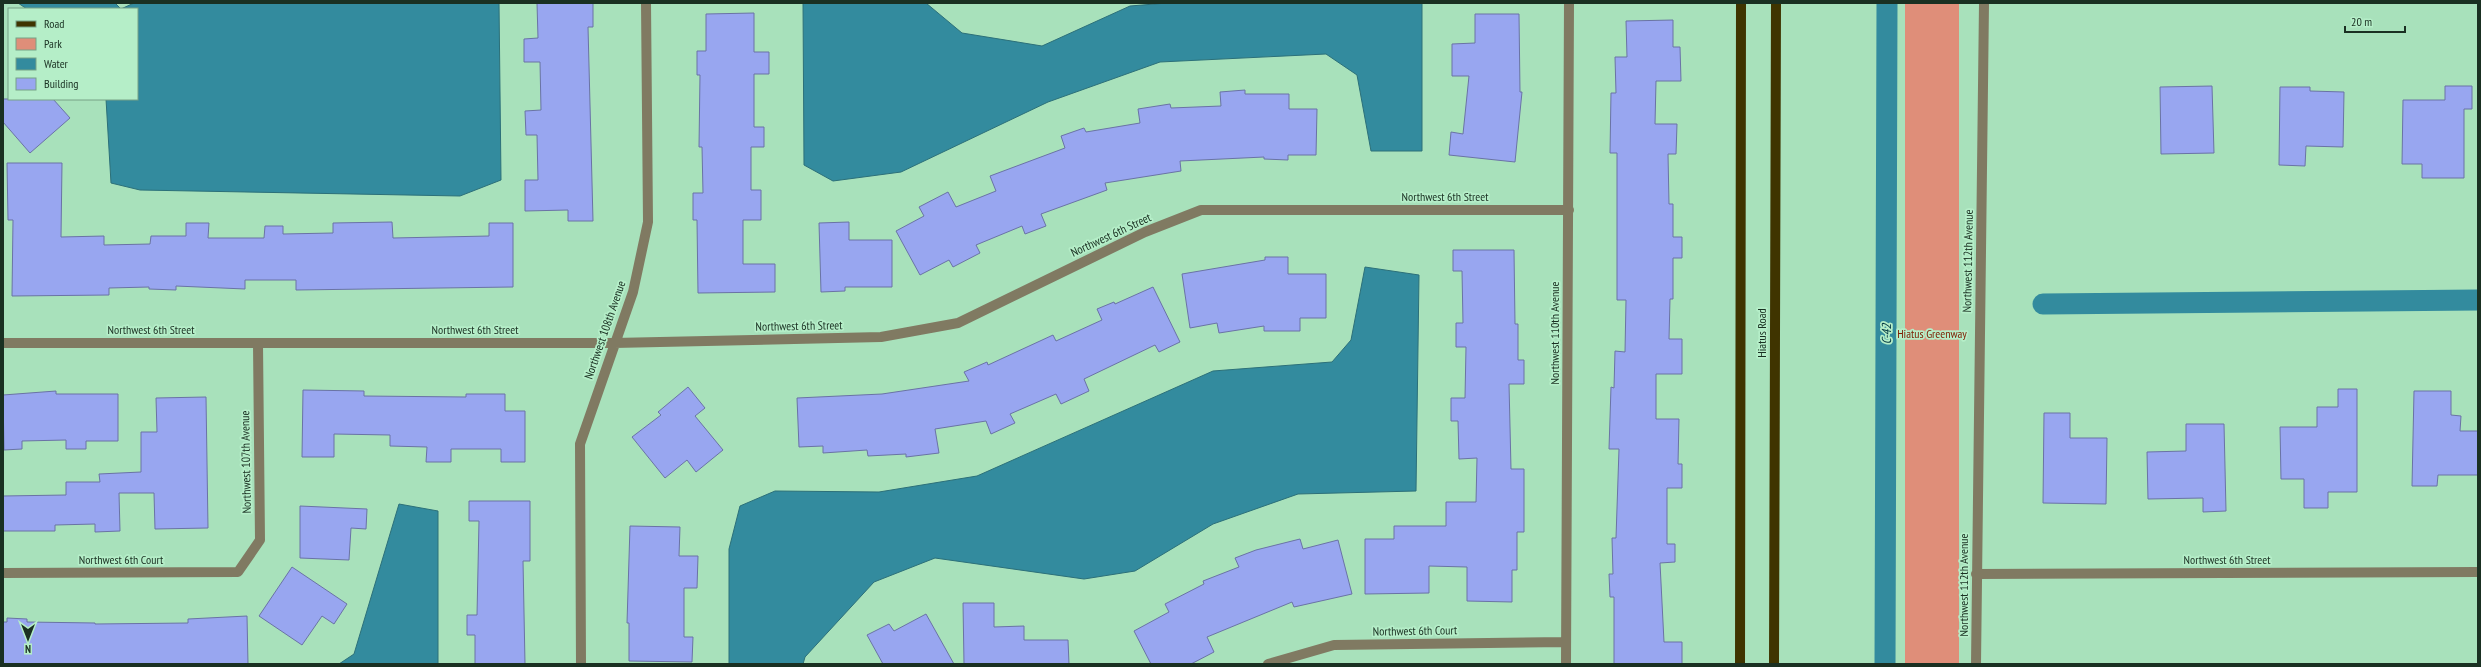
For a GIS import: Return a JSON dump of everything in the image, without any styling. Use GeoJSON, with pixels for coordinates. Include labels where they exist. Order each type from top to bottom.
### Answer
{"type":"FeatureCollection","features":[{"type":"Feature","properties":{"kind":"main road","name":"Hiatus Road"},"geometry":{"type":"LineString","coordinates":[[1740,664],[1741,3]]}},
{"type":"Feature","properties":{"kind":"main road","name":"Hiatus Road"},"geometry":{"type":"LineString","coordinates":[[1774,664],[1776,3]]}},
{"type":"Feature","properties":{"kind":"street","name":"Northwest 108th Avenue"},"geometry":{"type":"LineString","coordinates":[[581,664],[580,444],[633,292],[648,222],[646,3]]}},
{"type":"Feature","properties":{"kind":"street","name":"Northwest 110th Avenue"},"geometry":{"type":"LineString","coordinates":[[1566,664],[1569,3]]}},
{"type":"Feature","properties":{"kind":"street","name":"Northwest 112th Avenue"},"geometry":{"type":"LineString","coordinates":[[1976,664],[1984,3]]}},
{"type":"Feature","properties":{"kind":"street","name":"Northwest 6th Street"},"geometry":{"type":"LineString","coordinates":[[3,343],[614,343],[881,337],[958,323],[1145,232],[1201,210],[1568,210]]}},
{"type":"Feature","properties":{"kind":"street","name":"Northwest 107th Avenue"},"geometry":{"type":"LineString","coordinates":[[238,572],[260,540],[258,344]]}},
{"type":"Feature","properties":{"kind":"street","name":"Northwest 6th Court"},"geometry":{"type":"LineString","coordinates":[[3,573],[238,572]]}},
{"type":"Feature","properties":{"kind":"street","name":"Northwest 6th Street"},"geometry":{"type":"LineString","coordinates":[[1976,574],[2478,572]]}},
{"type":"Feature","properties":{"kind":"street","name":"Northwest 6th Court"},"geometry":{"type":"LineString","coordinates":[[1268,664],[1334,645],[1565,642]]}},
{"type":"Feature","properties":{"kind":"green space","name":"Hiatus Greenway"},"geometry":{"type":"Polygon","coordinates":[[[1905,3],[1959,3],[1959,664],[1905,664],[1905,3]]]}},
{"type":"Feature","properties":{"kind":"water"},"geometry":{"type":"Polygon","coordinates":[[[18,3],[115,3],[120,8],[26,8],[18,3]]]}},
{"type":"Feature","properties":{"kind":"water"},"geometry":{"type":"Polygon","coordinates":[[[134,3],[499,3],[501,180],[460,196],[140,190],[111,183],[106,100],[138,100],[138,8],[123,8],[134,3]]]}},
{"type":"Feature","properties":{"kind":"water"},"geometry":{"type":"Polygon","coordinates":[[[803,3],[926,3],[962,33],[1042,46],[1130,6],[1167,3],[1422,3],[1422,151],[1371,151],[1357,75],[1326,54],[1160,62],[1048,102],[901,172],[833,181],[804,165],[803,3]]]}},
{"type":"Feature","properties":{"kind":"water"},"geometry":{"type":"Polygon","coordinates":[[[1365,267],[1419,275],[1416,491],[1298,494],[1213,524],[1135,571],[1084,579],[935,558],[874,582],[805,657],[803,664],[729,664],[729,549],[740,506],[775,491],[879,492],[977,476],[1213,371],[1332,362],[1351,340],[1365,267]]]}},
{"type":"Feature","properties":{"kind":"water"},"geometry":{"type":"Polygon","coordinates":[[[399,504],[438,511],[438,664],[339,664],[354,654],[399,504]]]}},
{"type":"Feature","properties":{"kind":"building"},"geometry":{"type":"Polygon","coordinates":[[[537,3],[593,3],[593,27],[588,27],[593,221],[568,221],[568,210],[525,211],[525,180],[538,180],[537,135],[526,135],[525,111],[541,110],[540,62],[524,62],[524,39],[538,38],[537,3]]]}},
{"type":"Feature","properties":{"kind":"building"},"geometry":{"type":"Polygon","coordinates":[[[754,13],[754,52],[769,52],[769,74],[754,74],[754,127],[764,127],[764,147],[751,147],[751,190],[761,190],[761,220],[743,220],[743,264],[775,264],[775,292],[698,293],[697,220],[693,220],[693,193],[703,193],[702,147],[699,147],[700,75],[697,75],[697,51],[706,51],[706,14],[754,13]]]}},
{"type":"Feature","properties":{"kind":"building"},"geometry":{"type":"Polygon","coordinates":[[[1475,14],[1519,14],[1520,92],[1522,92],[1515,162],[1449,155],[1451,132],[1463,134],[1469,76],[1452,76],[1452,44],[1475,43],[1475,14]]]}},
{"type":"Feature","properties":{"kind":"building"},"geometry":{"type":"Polygon","coordinates":[[[1673,20],[1673,47],[1680,47],[1681,81],[1656,81],[1655,124],[1677,124],[1676,154],[1668,154],[1669,204],[1673,204],[1673,237],[1682,237],[1682,258],[1673,258],[1673,299],[1670,299],[1669,339],[1682,339],[1682,374],[1656,374],[1656,419],[1679,419],[1678,464],[1682,464],[1682,488],[1667,488],[1667,544],[1675,544],[1675,562],[1660,563],[1664,642],[1682,642],[1682,664],[1614,664],[1614,597],[1610,597],[1609,574],[1613,574],[1612,538],[1616,538],[1619,449],[1609,449],[1611,387],[1614,388],[1615,351],[1625,352],[1626,300],[1617,300],[1617,153],[1610,153],[1611,93],[1616,93],[1615,57],[1627,57],[1626,21],[1673,20]]]}},
{"type":"Feature","properties":{"kind":"building"},"geometry":{"type":"Polygon","coordinates":[[[2212,86],[2214,153],[2161,154],[2160,87],[2212,86]]]}},
{"type":"Feature","properties":{"kind":"building"},"geometry":{"type":"Polygon","coordinates":[[[2445,86],[2472,86],[2472,109],[2464,109],[2464,178],[2422,178],[2422,164],[2402,164],[2403,100],[2445,100],[2445,86]]]}},
{"type":"Feature","properties":{"kind":"building"},"geometry":{"type":"Polygon","coordinates":[[[2280,87],[2310,87],[2310,91],[2344,92],[2343,147],[2306,146],[2305,166],[2279,165],[2280,87]]]}},
{"type":"Feature","properties":{"kind":"building"},"geometry":{"type":"Polygon","coordinates":[[[1245,90],[1245,94],[1289,94],[1289,109],[1317,109],[1316,155],[1288,155],[1288,160],[1264,159],[1264,157],[1180,161],[1181,171],[1105,183],[1107,190],[1041,214],[1046,226],[1025,234],[1022,226],[976,245],[980,253],[953,267],[949,260],[920,275],[896,231],[924,216],[919,207],[948,192],[956,207],[996,191],[990,176],[1065,148],[1061,136],[1084,128],[1086,132],[1140,123],[1138,109],[1170,104],[1171,108],[1221,106],[1220,92],[1245,90]]]}},
{"type":"Feature","properties":{"kind":"building"},"geometry":{"type":"Polygon","coordinates":[[[3,99],[54,100],[70,118],[30,153],[3,122],[3,99]]]}},
{"type":"Feature","properties":{"kind":"building"},"geometry":{"type":"Polygon","coordinates":[[[7,163],[62,163],[61,237],[104,236],[104,245],[150,244],[151,236],[186,236],[186,223],[209,223],[208,238],[264,238],[265,226],[283,226],[283,234],[333,233],[333,223],[392,222],[393,238],[489,236],[489,223],[513,223],[513,287],[296,290],[296,280],[245,280],[245,289],[176,286],[176,290],[149,289],[149,287],[109,288],[109,295],[12,296],[13,220],[8,220],[7,163]]]}},
{"type":"Feature","properties":{"kind":"building"},"geometry":{"type":"Polygon","coordinates":[[[849,222],[849,240],[892,240],[892,287],[845,287],[845,291],[821,292],[819,223],[849,222]]]}},
{"type":"Feature","properties":{"kind":"building"},"geometry":{"type":"Polygon","coordinates":[[[1453,250],[1514,250],[1515,324],[1518,324],[1518,360],[1524,360],[1524,384],[1509,384],[1511,469],[1524,469],[1524,532],[1517,532],[1517,570],[1512,570],[1512,602],[1467,601],[1467,567],[1429,566],[1429,593],[1365,594],[1365,539],[1394,539],[1394,526],[1446,526],[1446,502],[1476,502],[1477,458],[1459,459],[1458,421],[1451,421],[1451,398],[1465,398],[1466,347],[1456,347],[1456,323],[1463,323],[1462,271],[1453,271],[1453,250]]]}},
{"type":"Feature","properties":{"kind":"building"},"geometry":{"type":"Polygon","coordinates":[[[1265,257],[1288,257],[1288,274],[1326,274],[1326,318],[1300,318],[1300,331],[1264,331],[1264,326],[1219,333],[1217,323],[1190,328],[1182,274],[1265,260],[1265,257]]]}},
{"type":"Feature","properties":{"kind":"building"},"geometry":{"type":"Polygon","coordinates":[[[1153,287],[1180,342],[1159,352],[1155,345],[1084,379],[1089,391],[1061,404],[1056,394],[1010,414],[1015,423],[991,434],[986,421],[935,429],[939,453],[906,457],[906,454],[868,456],[867,450],[823,453],[823,446],[799,447],[797,398],[882,394],[969,381],[964,372],[987,362],[988,365],[1053,335],[1056,341],[1102,320],[1097,309],[1114,302],[1115,304],[1153,287]]]}},
{"type":"Feature","properties":{"kind":"building"},"geometry":{"type":"Polygon","coordinates":[[[688,387],[705,408],[695,416],[723,450],[696,472],[687,460],[665,478],[632,437],[661,415],[658,412],[688,387]]]}},
{"type":"Feature","properties":{"kind":"building"},"geometry":{"type":"Polygon","coordinates":[[[2338,389],[2357,389],[2357,492],[2328,492],[2328,508],[2304,508],[2304,479],[2281,479],[2280,427],[2317,427],[2317,407],[2338,407],[2338,389]]]}},
{"type":"Feature","properties":{"kind":"building"},"geometry":{"type":"Polygon","coordinates":[[[303,390],[364,391],[364,396],[466,397],[466,394],[505,394],[505,411],[525,411],[525,462],[501,462],[501,449],[451,449],[451,462],[426,462],[427,447],[390,446],[390,435],[334,434],[334,457],[302,457],[303,390]]]}},
{"type":"Feature","properties":{"kind":"building"},"geometry":{"type":"Polygon","coordinates":[[[56,391],[56,394],[118,394],[118,441],[86,441],[86,449],[66,449],[66,440],[22,441],[22,449],[4,450],[3,395],[56,391]]]}},
{"type":"Feature","properties":{"kind":"building"},"geometry":{"type":"Polygon","coordinates":[[[2414,391],[2451,391],[2451,415],[2461,416],[2460,431],[2478,431],[2478,475],[2438,475],[2437,486],[2412,486],[2414,391]]]}},
{"type":"Feature","properties":{"kind":"building"},"geometry":{"type":"Polygon","coordinates":[[[206,397],[208,528],[155,529],[154,493],[119,493],[120,531],[95,532],[95,524],[55,525],[55,531],[3,531],[3,496],[66,495],[66,482],[100,482],[99,474],[141,472],[141,432],[157,432],[156,398],[206,397]]]}},
{"type":"Feature","properties":{"kind":"building"},"geometry":{"type":"Polygon","coordinates":[[[2044,413],[2070,413],[2070,438],[2107,438],[2106,504],[2043,503],[2044,413]]]}},
{"type":"Feature","properties":{"kind":"building"},"geometry":{"type":"Polygon","coordinates":[[[2186,424],[2224,424],[2226,511],[2203,512],[2203,498],[2148,499],[2147,452],[2186,451],[2186,424]]]}},
{"type":"Feature","properties":{"kind":"building"},"geometry":{"type":"Polygon","coordinates":[[[469,501],[530,501],[530,561],[523,561],[525,664],[475,664],[475,635],[467,635],[467,615],[477,615],[479,521],[469,521],[469,501]]]}},
{"type":"Feature","properties":{"kind":"building"},"geometry":{"type":"Polygon","coordinates":[[[300,506],[367,509],[366,529],[351,528],[349,560],[300,558],[300,506]]]}},
{"type":"Feature","properties":{"kind":"building"},"geometry":{"type":"Polygon","coordinates":[[[630,526],[680,527],[679,556],[698,556],[697,588],[684,588],[684,637],[693,637],[692,662],[629,661],[629,623],[627,623],[630,526]]]}},
{"type":"Feature","properties":{"kind":"building"},"geometry":{"type":"Polygon","coordinates":[[[1300,539],[1303,549],[1338,540],[1352,594],[1294,607],[1292,602],[1207,637],[1214,652],[1191,664],[1151,664],[1134,631],[1169,612],[1165,604],[1204,584],[1203,581],[1239,567],[1235,558],[1256,550],[1300,539]]]}},
{"type":"Feature","properties":{"kind":"building"},"geometry":{"type":"Polygon","coordinates":[[[292,567],[347,604],[334,624],[322,616],[302,645],[259,616],[292,567]]]}},
{"type":"Feature","properties":{"kind":"building"},"geometry":{"type":"Polygon","coordinates":[[[963,603],[994,603],[994,627],[1024,626],[1024,640],[1068,640],[1069,664],[964,664],[963,603]]]}},
{"type":"Feature","properties":{"kind":"building"},"geometry":{"type":"Polygon","coordinates":[[[926,614],[954,664],[883,664],[867,635],[889,624],[894,631],[926,614]]]}},
{"type":"Feature","properties":{"kind":"building"},"geometry":{"type":"Polygon","coordinates":[[[247,616],[248,664],[3,664],[3,622],[7,622],[7,618],[27,619],[27,622],[95,624],[188,623],[188,619],[247,616]]]}},
{"type":"Feature","properties":{"kind":"waterway","name":"C-42"},"geometry":{"type":"LineString","coordinates":[[1885,664],[1887,3]]}},
{"type":"Feature","properties":{"kind":"waterway"},"geometry":{"type":"LineString","coordinates":[[2043,304],[2478,300]]}}]}
